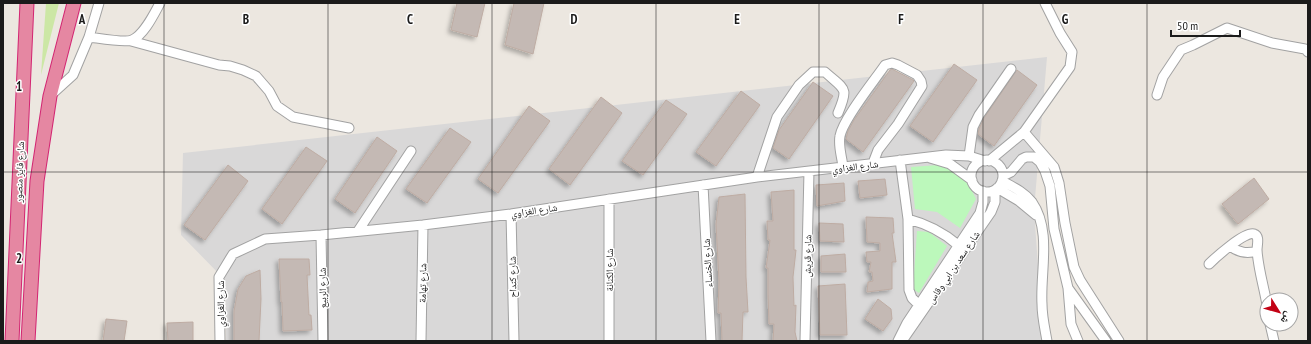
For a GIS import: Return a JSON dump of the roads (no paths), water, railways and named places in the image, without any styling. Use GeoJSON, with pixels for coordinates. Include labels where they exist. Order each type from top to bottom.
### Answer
{"type":"FeatureCollection","features":[{"type":"Feature","properties":{"kind":"highway","name":"شارع فايز منصور"},"geometry":{"type":"LineString","coordinates":[[12,341],[27,3]]}},
{"type":"Feature","properties":{"kind":"highway"},"geometry":{"type":"LineString","coordinates":[[28,341],[38,181],[50,96],[74,3]]}},
{"type":"Feature","properties":{"kind":"street"},"geometry":{"type":"LineString","coordinates":[[50,96],[73,74],[89,36],[99,3]]}},
{"type":"Feature","properties":{"kind":"street"},"geometry":{"type":"LineString","coordinates":[[131,41],[138,37],[152,19],[160,3]]}},
{"type":"Feature","properties":{"kind":"street"},"geometry":{"type":"LineString","coordinates":[[1045,3],[1060,34],[1072,52],[1070,67],[1024,132],[987,161],[977,164],[972,172],[972,180],[976,187],[987,192],[999,184],[1022,159],[1026,157],[1034,157],[1042,165],[1050,186],[1054,229],[1067,285],[1071,324],[1078,341]]}},
{"type":"Feature","properties":{"kind":"street"},"geometry":{"type":"LineString","coordinates":[[1157,95],[1163,77],[1181,50],[1228,28],[1272,43],[1305,49],[1308,52]]}},
{"type":"Feature","properties":{"kind":"street"},"geometry":{"type":"LineString","coordinates":[[89,36],[131,41],[219,65],[244,70],[256,76],[269,91],[277,106],[292,117],[349,128]]}},
{"type":"Feature","properties":{"kind":"street"},"geometry":{"type":"LineString","coordinates":[[843,167],[839,141],[847,119],[885,65],[892,63],[898,64],[916,75],[921,80],[922,86],[898,124],[878,150],[873,163]]}},
{"type":"Feature","properties":{"kind":"street"},"geometry":{"type":"LineString","coordinates":[[969,156],[972,128],[979,115],[1011,69]]}},
{"type":"Feature","properties":{"kind":"street"},"geometry":{"type":"LineString","coordinates":[[758,177],[777,117],[799,85],[813,72],[825,72],[842,87],[845,93],[838,113]]}},
{"type":"Feature","properties":{"kind":"street"},"geometry":{"type":"LineString","coordinates":[[1024,132],[1054,168],[1059,183],[1074,267],[1080,280],[1119,341]]}},
{"type":"Feature","properties":{"kind":"street"},"geometry":{"type":"LineString","coordinates":[[358,231],[411,151]]}},
{"type":"Feature","properties":{"kind":"street","name":"شارع الغزاوي"},"geometry":{"type":"LineString","coordinates":[[220,341],[219,277],[233,254],[265,238],[321,235],[423,225],[511,214],[758,177],[946,155],[969,156],[987,161]]}},
{"type":"Feature","properties":{"kind":"street","name":"شارع الغزاوي"},"geometry":{"type":"LineString","coordinates":[[927,158],[950,164],[972,180]]}},
{"type":"Feature","properties":{"kind":"street"},"geometry":{"type":"LineString","coordinates":[[900,160],[908,218],[909,290],[912,298],[919,305]]}},
{"type":"Feature","properties":{"kind":"street"},"geometry":{"type":"LineString","coordinates":[[987,161],[993,162],[1000,168],[999,184]]}},
{"type":"Feature","properties":{"kind":"street","name":"شارع قريش"},"geometry":{"type":"LineString","coordinates":[[805,341],[809,171]]}},
{"type":"Feature","properties":{"kind":"street"},"geometry":{"type":"LineString","coordinates":[[999,184],[1023,193],[1028,197],[1039,218],[1044,253],[1042,304],[1047,341]]}},
{"type":"Feature","properties":{"kind":"street","name":"شارع سعد بن ابي وقاس"},"geometry":{"type":"LineString","coordinates":[[902,341],[991,212],[999,184]]}},
{"type":"Feature","properties":{"kind":"street","name":"شارع الخنساء"},"geometry":{"type":"LineString","coordinates":[[703,185],[711,341]]}},
{"type":"Feature","properties":{"kind":"street","name":"شارع سعد بن ابي وقاس"},"geometry":{"type":"LineString","coordinates":[[898,341],[903,329],[980,213],[983,202],[983,191]]}},
{"type":"Feature","properties":{"kind":"street","name":"شارع الكنانة"},"geometry":{"type":"LineString","coordinates":[[609,199],[609,341]]}},
{"type":"Feature","properties":{"kind":"street","name":"شارع كنداح"},"geometry":{"type":"LineString","coordinates":[[511,214],[514,341]]}},
{"type":"Feature","properties":{"kind":"street"},"geometry":{"type":"LineString","coordinates":[[908,218],[930,226],[945,234],[958,245]]}},
{"type":"Feature","properties":{"kind":"street","name":"شارع تهامة"},"geometry":{"type":"LineString","coordinates":[[421,341],[423,225]]}},
{"type":"Feature","properties":{"kind":"street"},"geometry":{"type":"LineString","coordinates":[[1209,264],[1247,234],[1253,233],[1257,237],[1257,251],[1265,292]]}},
{"type":"Feature","properties":{"kind":"street","name":"شارع الربيع"},"geometry":{"type":"LineString","coordinates":[[321,235],[322,341]]}},
{"type":"Feature","properties":{"kind":"street"},"geometry":{"type":"LineString","coordinates":[[1230,246],[1240,252],[1252,253],[1257,251]]}},
{"type":"Feature","properties":{"kind":"street"},"geometry":{"type":"LineString","coordinates":[[1067,285],[1080,280]]}},
{"type":"Feature","properties":{"kind":"street"},"geometry":{"type":"LineString","coordinates":[[1067,285],[1106,341]]}}]}
